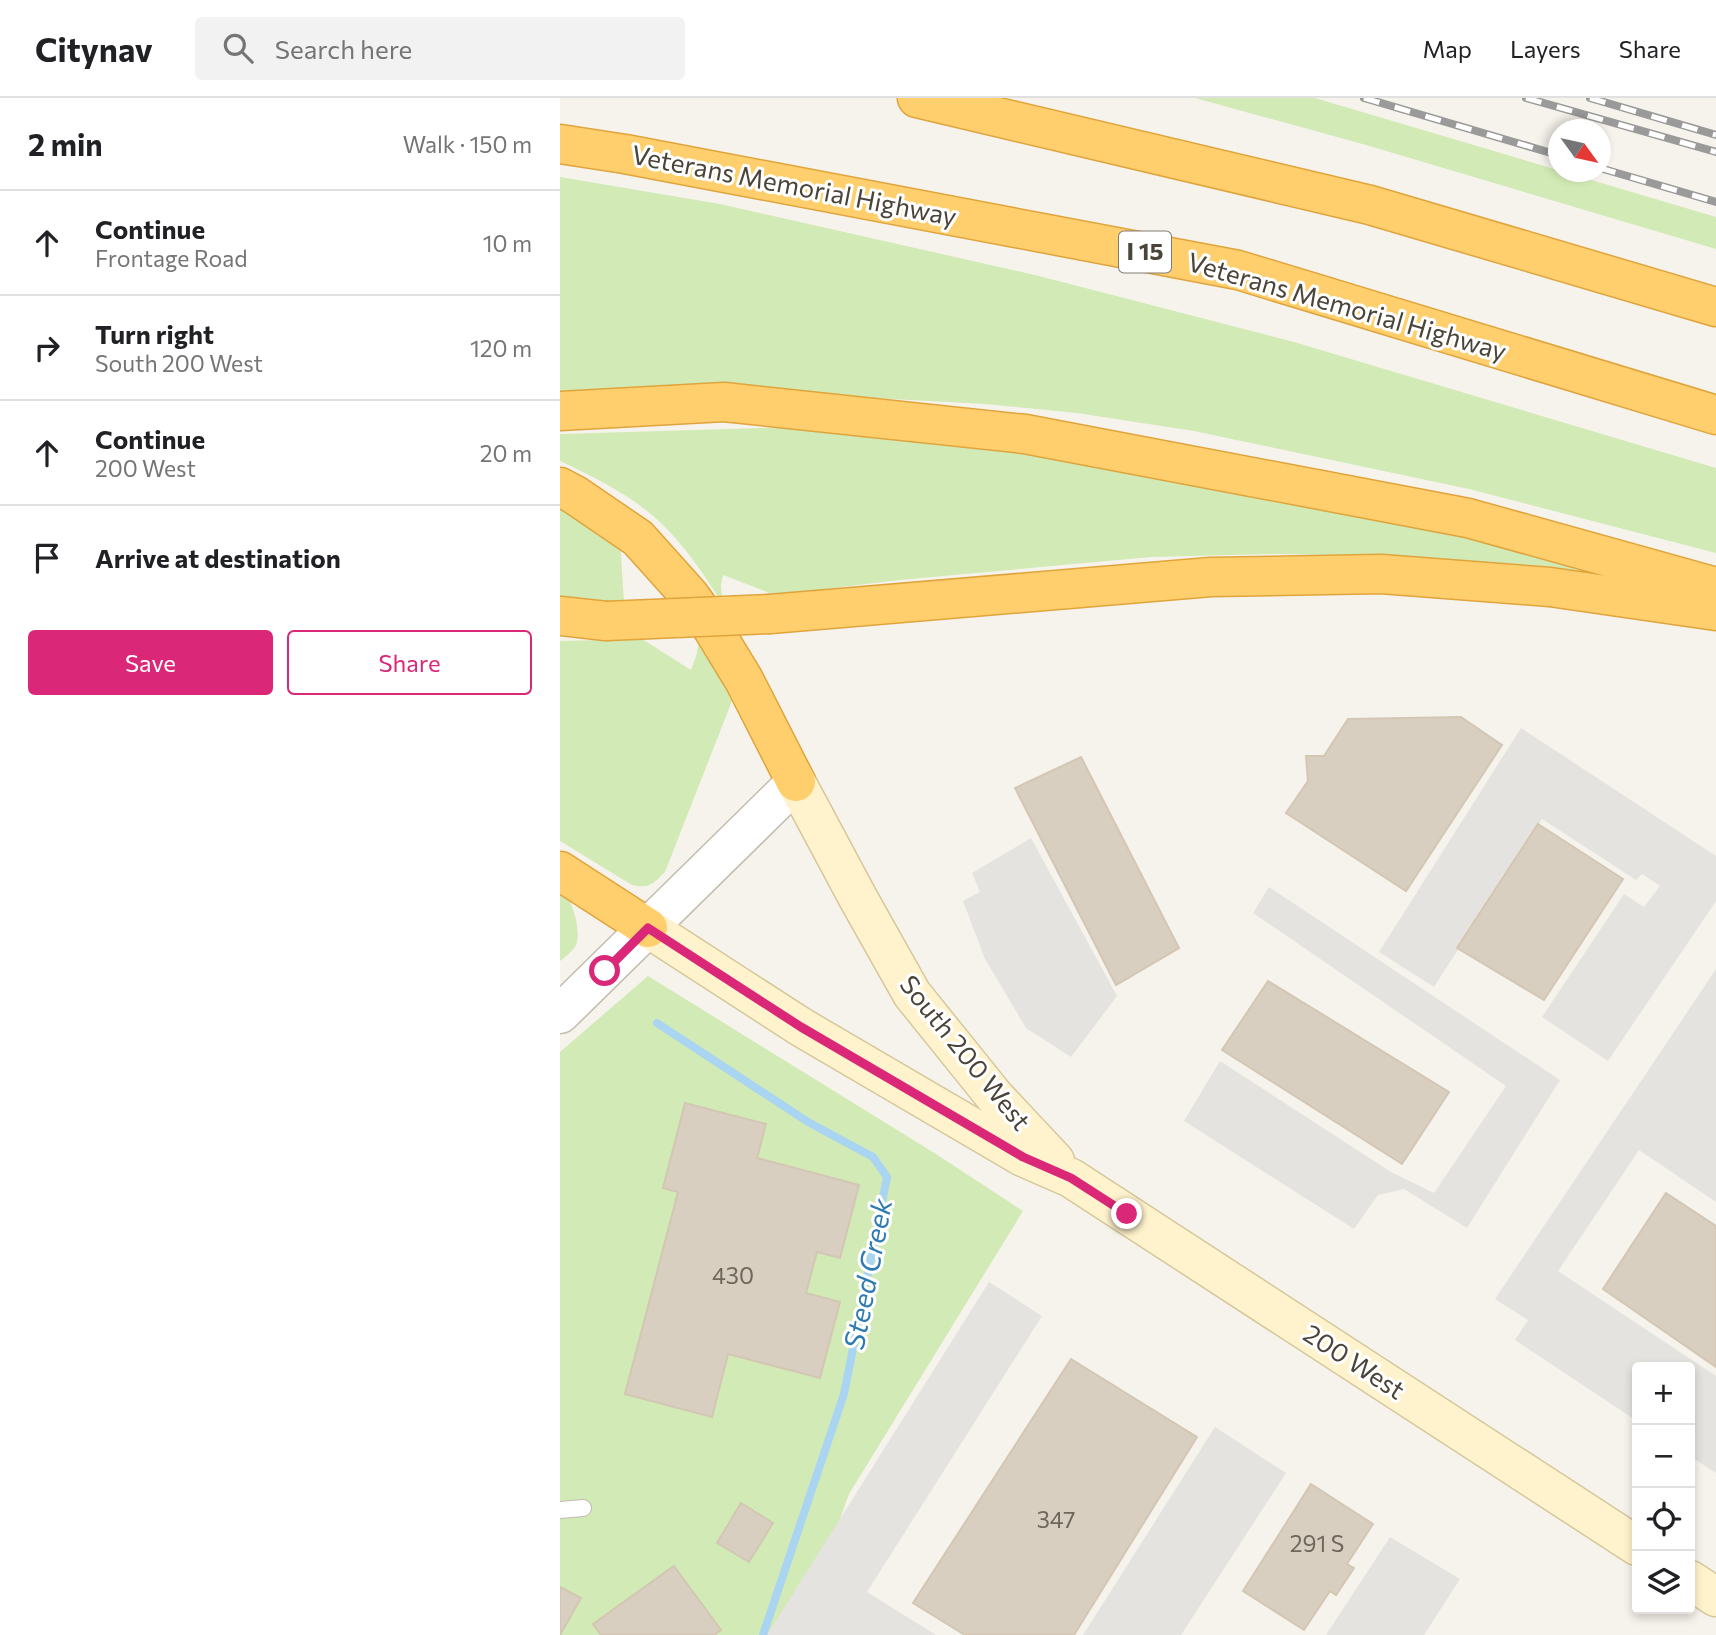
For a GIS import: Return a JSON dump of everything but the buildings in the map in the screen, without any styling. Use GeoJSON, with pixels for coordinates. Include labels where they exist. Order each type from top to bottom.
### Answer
{"type":"FeatureCollection","features":[{"type":"Feature","properties":{"kind":"highway"},"geometry":{"type":"LineString","coordinates":[[917,98],[1370,205],[1716,307]]}},
{"type":"Feature","properties":{"kind":"highway","name":"Veterans Memorial Highway"},"geometry":{"type":"LineString","coordinates":[[560,144],[1238,270],[1716,415]]}},
{"type":"Feature","properties":{"kind":"highway"},"geometry":{"type":"LineString","coordinates":[[560,411],[724,402],[1025,434],[1468,518],[1716,587]]}},
{"type":"Feature","properties":{"kind":"highway"},"geometry":{"type":"LineString","coordinates":[[560,488],[575,495],[638,538],[690,596],[744,680],[796,782]]}},
{"type":"Feature","properties":{"kind":"highway"},"geometry":{"type":"LineString","coordinates":[[560,616],[606,621],[770,614],[1211,577],[1381,574],[1550,587],[1716,611]]}},
{"type":"Feature","properties":{"kind":"highway"},"geometry":{"type":"LineString","coordinates":[[560,871],[648,928]]}},
{"type":"Feature","properties":{"kind":"main road","name":"South 200 West"},"geometry":{"type":"LineString","coordinates":[[796,782],[912,994],[995,1097],[1071,1178]]}},
{"type":"Feature","properties":{"kind":"main road","name":"South 200 West"},"geometry":{"type":"LineString","coordinates":[[648,928],[801,1027],[1023,1157],[1071,1178]]}},
{"type":"Feature","properties":{"kind":"main road","name":"200 West"},"geometry":{"type":"LineString","coordinates":[[1071,1178],[1632,1543]]}},
{"type":"Feature","properties":{"kind":"main road"},"geometry":{"type":"LineString","coordinates":[[1695,1583],[1716,1597]]}},
{"type":"Feature","properties":{"kind":"street"},"geometry":{"type":"LineString","coordinates":[[560,1014],[796,782]]}},
{"type":"Feature","properties":{"kind":"lane"},"geometry":{"type":"LineString","coordinates":[[560,1510],[583,1508]]}},
{"type":"Feature","properties":{"kind":"green space"},"geometry":{"type":"Polygon","coordinates":[[[1195,98],[1315,98],[1548,167],[1548,182],[1598,182],[1716,217],[1716,249],[1366,145],[1195,98]]]}},
{"type":"Feature","properties":{"kind":"green space"},"geometry":{"type":"Polygon","coordinates":[[[560,177],[720,204],[1035,275],[1294,342],[1716,468],[1716,553],[1469,489],[1194,431],[1077,413],[986,404],[796,394],[560,397],[560,177]]]}},
{"type":"Feature","properties":{"kind":"green space"},"geometry":{"type":"Polygon","coordinates":[[[761,428],[840,429],[1263,484],[1655,582],[1515,564],[1397,556],[1276,554],[1151,557],[900,580],[775,595],[723,575],[722,598],[719,598],[686,550],[651,514],[614,488],[560,461],[560,434],[761,428]]]}},
{"type":"Feature","properties":{"kind":"green space"},"geometry":{"type":"Polygon","coordinates":[[[560,507],[620,539],[624,603],[560,597],[560,507]]]}},
{"type":"Feature","properties":{"kind":"green space"},"geometry":{"type":"Polygon","coordinates":[[[642,639],[691,670],[698,639],[727,682],[732,701],[665,872],[647,886],[632,885],[560,841],[560,641],[642,639]]]}},
{"type":"Feature","properties":{"kind":"green space"},"geometry":{"type":"Polygon","coordinates":[[[560,886],[571,905],[578,931],[576,945],[560,961],[560,886]]]}},
{"type":"Feature","properties":{"kind":"green space"},"geometry":{"type":"Polygon","coordinates":[[[648,976],[936,1154],[1023,1211],[849,1494],[817,1583],[802,1635],[560,1635],[560,1052],[648,976]]]}},
{"type":"Feature","properties":{"kind":"shaded area"},"geometry":{"type":"Polygon","coordinates":[[[1521,728],[1716,856],[1716,901],[1608,1061],[1542,1017],[1624,894],[1644,907],[1660,886],[1642,874],[1636,880],[1542,819],[1434,987],[1379,952],[1521,728]]]}},
{"type":"Feature","properties":{"kind":"shaded area"},"geometry":{"type":"Polygon","coordinates":[[[1031,838],[1117,996],[1071,1057],[1026,1028],[985,959],[963,901],[980,892],[972,873],[1031,838]]]}},
{"type":"Feature","properties":{"kind":"shaded area"},"geometry":{"type":"Polygon","coordinates":[[[1269,887],[1560,1080],[1467,1228],[1404,1189],[1378,1195],[1354,1229],[1184,1121],[1220,1061],[1391,1172],[1434,1193],[1506,1086],[1253,913],[1269,887]]]}},
{"type":"Feature","properties":{"kind":"shaded area"},"geometry":{"type":"Polygon","coordinates":[[[1716,969],[1716,1202],[1639,1150],[1558,1271],[1695,1362],[1632,1362],[1632,1418],[1515,1340],[1528,1320],[1495,1299],[1716,969]]]}},
{"type":"Feature","properties":{"kind":"shaded area"},"geometry":{"type":"Polygon","coordinates":[[[989,1282],[1042,1316],[867,1592],[936,1635],[767,1635],[989,1282]]]}},
{"type":"Feature","properties":{"kind":"shaded area"},"geometry":{"type":"Polygon","coordinates":[[[1695,1362],[1716,1376],[1716,1473],[1695,1459],[1695,1362]]]}},
{"type":"Feature","properties":{"kind":"shaded area"},"geometry":{"type":"Polygon","coordinates":[[[1215,1427],[1286,1473],[1181,1635],[1083,1635],[1215,1427]]]}},
{"type":"Feature","properties":{"kind":"shaded area"},"geometry":{"type":"Polygon","coordinates":[[[1390,1537],[1460,1579],[1424,1635],[1326,1635],[1390,1537]]]}},
{"type":"Feature","properties":{"kind":"waterway","name":"Steed Creek"},"geometry":{"type":"LineString","coordinates":[[657,1023],[808,1122],[873,1157],[887,1177],[844,1394],[763,1635]]}},
{"type":"Feature","properties":{"kind":"railway"},"geometry":{"type":"LineString","coordinates":[[1364,98],[1548,152]]}},
{"type":"Feature","properties":{"kind":"railway"},"geometry":{"type":"LineString","coordinates":[[1526,98],[1716,152]]}},
{"type":"Feature","properties":{"kind":"railway"},"geometry":{"type":"LineString","coordinates":[[1590,98],[1716,135]]}},
{"type":"Feature","properties":{"kind":"railway"},"geometry":{"type":"LineString","coordinates":[[1611,171],[1716,202]]}},
{"type":"Feature","properties":{"kind":"route"},"geometry":{"type":"LineString","coordinates":[[605,971],[648,928],[801,1027],[1023,1157],[1071,1178],[1127,1214]]}}]}
